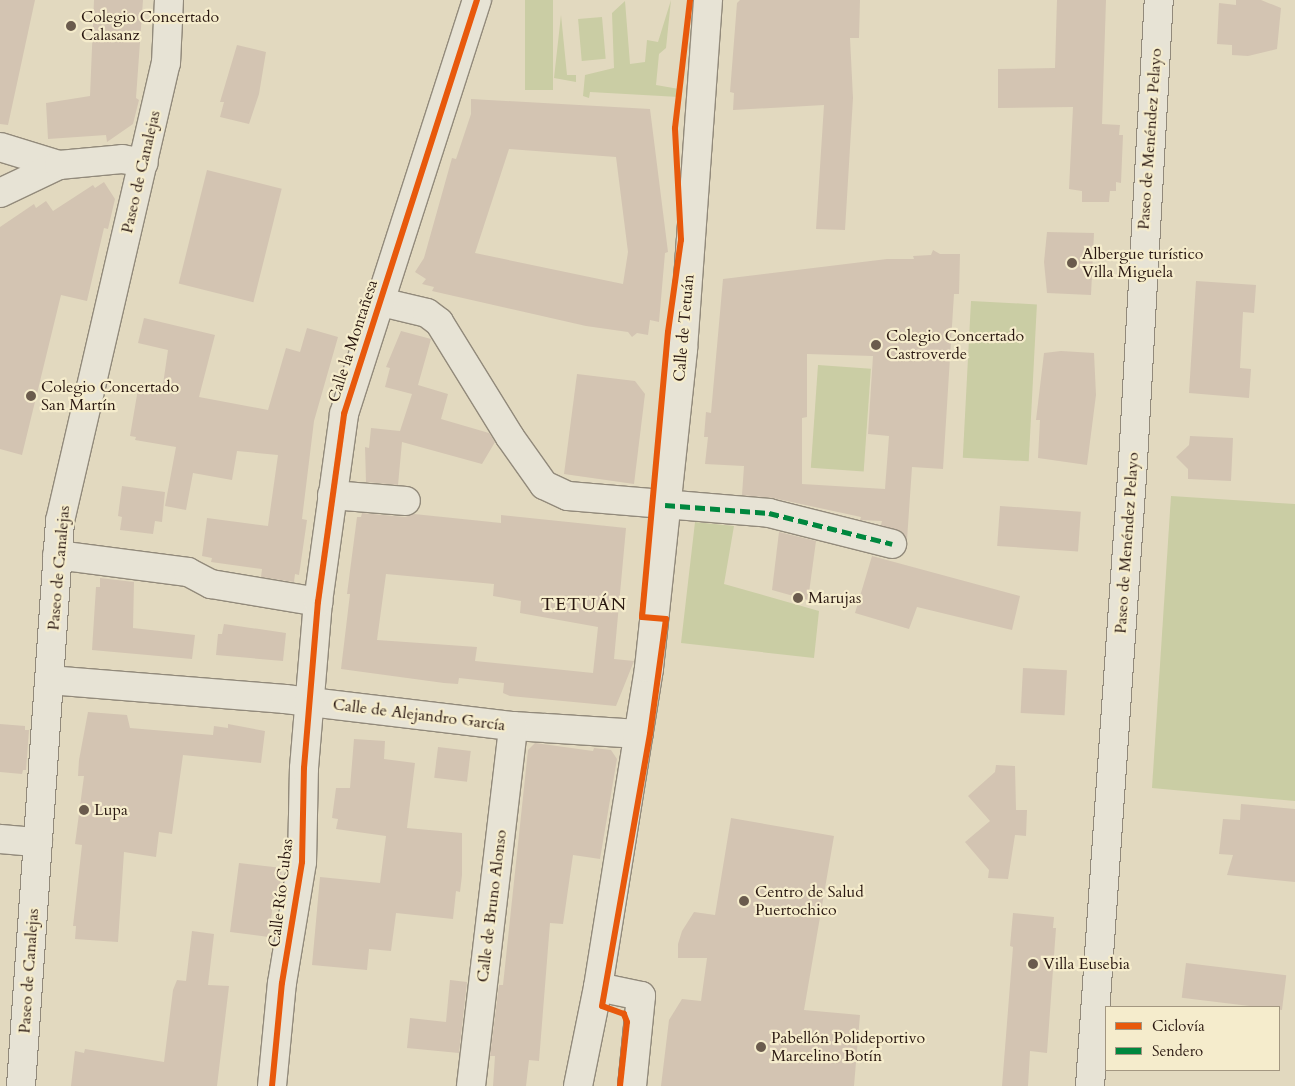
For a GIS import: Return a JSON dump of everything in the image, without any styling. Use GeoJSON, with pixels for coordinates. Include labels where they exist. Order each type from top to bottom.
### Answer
{"type":"FeatureCollection","features":[{"type":"Feature","properties":{"kind":"street","name":"Paseo de Canalejas"},"geometry":{"type":"LineString","coordinates":[[21,1086],[60,521],[166,63],[169,0]]}},
{"type":"Feature","properties":{"kind":"street","name":"Calle la Montañesa"},"geometry":{"type":"LineString","coordinates":[[310,702],[318,602],[344,414],[476,0]]}},
{"type":"Feature","properties":{"kind":"street","name":"Calle de Tetuán"},"geometry":{"type":"LineString","coordinates":[[578,1086],[598,987],[639,734],[683,348],[708,0]]}},
{"type":"Feature","properties":{"kind":"street","name":"Paseo de Menéndez Pelayo"},"geometry":{"type":"LineString","coordinates":[[1090,1086],[1132,462],[1159,0]]}},
{"type":"Feature","properties":{"kind":"street"},"geometry":{"type":"LineString","coordinates":[[0,147],[59,165]]}},
{"type":"Feature","properties":{"kind":"street"},"geometry":{"type":"LineString","coordinates":[[0,193],[59,165],[122,159],[144,163]]}},
{"type":"Feature","properties":{"kind":"street"},"geometry":{"type":"LineString","coordinates":[[380,302],[427,313],[439,322],[510,437],[544,485],[568,496],[769,513],[892,544]]}},
{"type":"Feature","properties":{"kind":"street"},"geometry":{"type":"LineString","coordinates":[[332,495],[406,501]]}},
{"type":"Feature","properties":{"kind":"street"},"geometry":{"type":"LineString","coordinates":[[57,555],[188,572],[211,584],[318,602]]}},
{"type":"Feature","properties":{"kind":"street","name":"Calle de Alejandro García"},"geometry":{"type":"LineString","coordinates":[[49,680],[310,702],[513,726],[639,734]]}},
{"type":"Feature","properties":{"kind":"street","name":"Calle Río Cubas"},"geometry":{"type":"LineString","coordinates":[[272,1086],[282,983],[302,862],[304,768],[310,702]]}},
{"type":"Feature","properties":{"kind":"street","name":"Calle de Bruno Alonso"},"geometry":{"type":"LineString","coordinates":[[471,1086],[513,726]]}},
{"type":"Feature","properties":{"kind":"street"},"geometry":{"type":"LineString","coordinates":[[0,839],[38,842]]}},
{"type":"Feature","properties":{"kind":"street"},"geometry":{"type":"LineString","coordinates":[[598,987],[641,996],[632,1086]]}},
{"type":"Feature","properties":{"kind":"green space"},"geometry":{"type":"Polygon","coordinates":[[[525,0],[553,0],[553,90],[525,90],[525,0]]]}},
{"type":"Feature","properties":{"kind":"green space"},"geometry":{"type":"Polygon","coordinates":[[[671,0],[666,48],[659,54],[656,85],[679,89],[679,97],[590,92],[589,98],[583,96],[585,75],[614,68],[612,13],[625,1],[630,64],[645,62],[647,40],[658,42],[671,0]]]}},
{"type":"Feature","properties":{"kind":"green space"},"geometry":{"type":"Polygon","coordinates":[[[561,15],[567,75],[576,75],[576,82],[554,78],[561,15]]]}},
{"type":"Feature","properties":{"kind":"green space"},"geometry":{"type":"Polygon","coordinates":[[[602,17],[606,59],[582,61],[578,19],[602,17]]]}},
{"type":"Feature","properties":{"kind":"green space"},"geometry":{"type":"Polygon","coordinates":[[[971,301],[1037,304],[1029,461],[963,458],[971,301]]]}},
{"type":"Feature","properties":{"kind":"green space"},"geometry":{"type":"Polygon","coordinates":[[[818,365],[871,369],[864,471],[811,468],[818,365]]]}},
{"type":"Feature","properties":{"kind":"green space"},"geometry":{"type":"Polygon","coordinates":[[[1171,496],[1295,504],[1295,801],[1152,788],[1171,496]]]}},
{"type":"Feature","properties":{"kind":"green space"},"geometry":{"type":"Polygon","coordinates":[[[695,522],[734,526],[724,584],[819,611],[814,658],[681,643],[695,522]]]}},
{"type":"Feature","properties":{"kind":"building"},"geometry":{"type":"Polygon","coordinates":[[[0,0],[35,0],[8,125],[0,124],[0,0]]]}},
{"type":"Feature","properties":{"kind":"building"},"geometry":{"type":"Polygon","coordinates":[[[94,0],[143,0],[136,98],[139,100],[133,124],[107,142],[106,135],[48,139],[46,103],[90,96],[94,0]]]}},
{"type":"Feature","properties":{"kind":"building"},"geometry":{"type":"Polygon","coordinates":[[[740,0],[860,0],[859,38],[850,38],[853,98],[845,230],[816,229],[824,105],[733,110],[734,93],[730,92],[737,3],[740,0]]]}},
{"type":"Feature","properties":{"kind":"building"},"geometry":{"type":"Polygon","coordinates":[[[1057,0],[1106,0],[1102,124],[1120,125],[1119,135],[1123,135],[1121,183],[1116,182],[1116,191],[1110,191],[1109,202],[1082,202],[1082,191],[1069,189],[1073,107],[998,108],[998,69],[1055,68],[1057,0]]]}},
{"type":"Feature","properties":{"kind":"building"},"geometry":{"type":"Polygon","coordinates":[[[1236,0],[1261,0],[1281,8],[1277,49],[1248,56],[1232,55],[1232,45],[1217,44],[1219,3],[1236,5],[1236,0]]]}},
{"type":"Feature","properties":{"kind":"building"},"geometry":{"type":"Polygon","coordinates":[[[237,45],[266,52],[259,94],[249,124],[220,117],[224,102],[220,102],[237,45]]]}},
{"type":"Feature","properties":{"kind":"building"},"geometry":{"type":"Polygon","coordinates":[[[471,99],[650,109],[668,252],[665,253],[659,322],[650,320],[648,335],[637,333],[632,337],[628,332],[586,326],[432,291],[434,287],[422,284],[426,279],[415,272],[424,258],[452,158],[456,159],[471,114],[471,99]],[[509,149],[475,253],[623,284],[628,252],[616,157],[509,149]]]}},
{"type":"Feature","properties":{"kind":"building"},"geometry":{"type":"Polygon","coordinates":[[[207,170],[282,189],[253,302],[179,284],[207,170]]]}},
{"type":"Feature","properties":{"kind":"building"},"geometry":{"type":"Polygon","coordinates":[[[104,182],[115,199],[108,229],[104,228],[87,301],[61,295],[22,455],[0,449],[0,227],[34,204],[36,208],[46,201],[53,211],[93,185],[95,188],[104,182]]]}},
{"type":"Feature","properties":{"kind":"building","name":"Albergue turístico Villa Miguela"},"geometry":{"type":"Polygon","coordinates":[[[1047,232],[1094,233],[1091,295],[1047,293],[1044,262],[1047,232]]]}},
{"type":"Feature","properties":{"kind":"building"},"geometry":{"type":"Polygon","coordinates":[[[933,250],[940,254],[960,254],[959,294],[954,294],[943,469],[912,467],[907,540],[902,532],[881,525],[882,521],[860,520],[861,517],[773,498],[742,495],[744,466],[705,464],[708,437],[704,437],[706,412],[711,413],[723,279],[887,259],[914,259],[913,256],[931,255],[933,250]],[[807,354],[807,417],[802,418],[802,484],[885,489],[889,436],[868,434],[873,356],[807,354]]]}},
{"type":"Feature","properties":{"kind":"building"},"geometry":{"type":"Polygon","coordinates":[[[1196,281],[1256,285],[1254,313],[1243,312],[1240,368],[1251,369],[1249,398],[1189,393],[1196,281]]]}},
{"type":"Feature","properties":{"kind":"building"},"geometry":{"type":"Polygon","coordinates":[[[144,318],[215,335],[199,397],[268,410],[286,348],[300,352],[307,328],[338,337],[314,421],[302,519],[307,520],[299,575],[295,574],[294,582],[261,577],[262,569],[211,562],[212,558],[202,556],[207,518],[268,526],[278,455],[237,451],[232,480],[193,473],[186,510],[165,506],[176,447],[135,440],[136,437],[130,436],[138,389],[162,391],[168,350],[138,343],[144,318]]]}},
{"type":"Feature","properties":{"kind":"building"},"geometry":{"type":"Polygon","coordinates":[[[401,331],[431,339],[418,385],[448,394],[441,419],[489,433],[495,442],[482,464],[402,442],[398,485],[366,482],[365,447],[369,448],[371,428],[400,431],[412,394],[385,387],[390,368],[386,367],[401,331]]]}},
{"type":"Feature","properties":{"kind":"building"},"geometry":{"type":"Polygon","coordinates":[[[1061,351],[1094,353],[1096,395],[1087,465],[1038,458],[1040,420],[1036,420],[1044,353],[1061,351]]]}},
{"type":"Feature","properties":{"kind":"building"},"geometry":{"type":"Polygon","coordinates":[[[577,374],[635,381],[645,394],[634,484],[564,474],[577,374]]]}},
{"type":"Feature","properties":{"kind":"building"},"geometry":{"type":"Polygon","coordinates":[[[1190,436],[1233,438],[1231,481],[1188,479],[1188,469],[1176,457],[1189,445],[1190,436]]]}},
{"type":"Feature","properties":{"kind":"building"},"geometry":{"type":"Polygon","coordinates":[[[122,486],[165,492],[162,522],[155,521],[153,534],[120,530],[122,517],[118,516],[122,486]]]}},
{"type":"Feature","properties":{"kind":"building"},"geometry":{"type":"Polygon","coordinates":[[[1000,506],[1081,512],[1078,552],[997,546],[1000,506]]]}},
{"type":"Feature","properties":{"kind":"building"},"geometry":{"type":"Polygon","coordinates":[[[362,513],[405,517],[414,514],[501,523],[501,515],[626,528],[614,659],[634,661],[616,706],[510,696],[503,693],[504,683],[459,678],[458,684],[444,683],[341,669],[350,594],[347,594],[357,517],[361,517],[362,513]],[[386,574],[377,640],[477,647],[475,661],[593,673],[598,627],[520,613],[521,601],[493,596],[494,584],[386,574]]]}},
{"type":"Feature","properties":{"kind":"building"},"geometry":{"type":"Polygon","coordinates":[[[779,532],[816,541],[808,600],[772,590],[779,532]]]}},
{"type":"Feature","properties":{"kind":"building"},"geometry":{"type":"Polygon","coordinates":[[[872,556],[1020,596],[1012,630],[917,607],[909,629],[855,613],[872,556]]]}},
{"type":"Feature","properties":{"kind":"building"},"geometry":{"type":"Polygon","coordinates":[[[100,578],[134,582],[133,628],[195,635],[192,659],[92,650],[96,587],[100,587],[100,578]]]}},
{"type":"Feature","properties":{"kind":"building"},"geometry":{"type":"Polygon","coordinates":[[[224,624],[286,633],[283,661],[216,655],[218,634],[222,634],[224,624]]]}},
{"type":"Feature","properties":{"kind":"building"},"geometry":{"type":"Polygon","coordinates":[[[1023,668],[1067,670],[1065,715],[1021,713],[1023,668]]]}},
{"type":"Feature","properties":{"kind":"building"},"geometry":{"type":"Polygon","coordinates":[[[88,712],[127,715],[130,728],[213,735],[214,726],[228,728],[228,724],[265,731],[261,763],[183,755],[172,834],[159,832],[156,857],[124,852],[118,942],[75,939],[76,926],[73,926],[82,845],[75,844],[84,776],[78,776],[79,760],[88,712]]]}},
{"type":"Feature","properties":{"kind":"building"},"geometry":{"type":"Polygon","coordinates":[[[0,724],[25,726],[25,730],[29,730],[26,770],[23,770],[22,774],[0,772],[0,724]]]}},
{"type":"Feature","properties":{"kind":"building"},"geometry":{"type":"Polygon","coordinates":[[[354,739],[385,741],[384,759],[415,763],[407,828],[462,833],[462,875],[460,892],[456,891],[453,919],[396,913],[391,951],[369,949],[367,970],[312,965],[320,877],[380,883],[386,836],[336,829],[338,819],[332,818],[336,788],[350,788],[354,739]]]}},
{"type":"Feature","properties":{"kind":"building"},"geometry":{"type":"Polygon","coordinates":[[[535,743],[593,751],[594,748],[611,750],[617,759],[600,859],[573,855],[563,924],[550,923],[539,1061],[529,1060],[526,1086],[493,1086],[495,1056],[490,1056],[499,985],[503,985],[528,750],[535,743]]]}},
{"type":"Feature","properties":{"kind":"building"},"geometry":{"type":"Polygon","coordinates":[[[438,747],[471,751],[467,782],[434,778],[438,747]]]}},
{"type":"Feature","properties":{"kind":"building"},"geometry":{"type":"Polygon","coordinates":[[[996,765],[1015,766],[1016,810],[1027,810],[1026,836],[1015,835],[1008,879],[988,878],[989,870],[965,842],[990,821],[968,796],[995,772],[996,765]]]}},
{"type":"Feature","properties":{"kind":"building"},"geometry":{"type":"Polygon","coordinates":[[[1241,804],[1295,809],[1295,882],[1227,875],[1233,855],[1219,854],[1223,819],[1240,820],[1241,804]]]}},
{"type":"Feature","properties":{"kind":"building"},"geometry":{"type":"Polygon","coordinates":[[[731,818],[834,836],[804,1010],[860,1015],[854,1086],[661,1086],[669,1020],[682,999],[701,1001],[707,958],[678,958],[678,944],[682,931],[694,912],[715,915],[731,818]]]}},
{"type":"Feature","properties":{"kind":"building"},"geometry":{"type":"Polygon","coordinates":[[[239,863],[282,868],[278,902],[273,902],[269,937],[230,932],[239,863]]]}},
{"type":"Feature","properties":{"kind":"building"},"geometry":{"type":"Polygon","coordinates":[[[1013,913],[1054,917],[1053,928],[1056,928],[1047,1053],[1030,1051],[1028,1086],[1002,1086],[1013,947],[1010,946],[1013,913]]]}},
{"type":"Feature","properties":{"kind":"building"},"geometry":{"type":"Polygon","coordinates":[[[192,931],[214,934],[208,985],[229,986],[217,1086],[71,1086],[75,1051],[84,1053],[85,1049],[164,1062],[173,990],[177,980],[186,981],[192,931]]]}},
{"type":"Feature","properties":{"kind":"building"},"geometry":{"type":"Polygon","coordinates":[[[1186,963],[1286,975],[1282,1010],[1280,1010],[1280,1006],[1249,1006],[1182,998],[1186,963]]]}},
{"type":"Feature","properties":{"kind":"building"},"geometry":{"type":"Polygon","coordinates":[[[450,980],[467,982],[459,1053],[407,1048],[410,1018],[446,1022],[450,980]]]}},
{"type":"Feature","properties":{"kind":"marked path"},"geometry":{"type":"LineString","coordinates":[[665,505],[769,513],[892,544]]}},
{"type":"Feature","properties":{"kind":"cycle path"},"geometry":{"type":"LineString","coordinates":[[272,1086],[282,983],[302,862],[304,768],[318,602],[344,414],[477,0]]}},
{"type":"Feature","properties":{"kind":"cycle path"},"geometry":{"type":"LineString","coordinates":[[620,1086],[627,1022],[624,1014],[602,1006],[650,734],[666,619],[642,617],[668,332],[681,240],[675,128],[690,0]]}},
{"type":"Feature","properties":{"kind":"place","name":"Colegio Concertado Calasanz"},"geometry":{"type":"Point","coordinates":[71,26]}},
{"type":"Feature","properties":{"kind":"place","name":"Albergue turístico Villa Miguela"},"geometry":{"type":"Point","coordinates":[1072,263]}},
{"type":"Feature","properties":{"kind":"place","name":"Colegio Concertado Castroverde"},"geometry":{"type":"Point","coordinates":[876,345]}},
{"type":"Feature","properties":{"kind":"place","name":"Colegio Concertado San Martín"},"geometry":{"type":"Point","coordinates":[31,396]}},
{"type":"Feature","properties":{"kind":"place","name":"Marujas"},"geometry":{"type":"Point","coordinates":[798,598]}},
{"type":"Feature","properties":{"kind":"place","name":"Lupa"},"geometry":{"type":"Point","coordinates":[84,810]}},
{"type":"Feature","properties":{"kind":"place","name":"Centro de Salud Puertochico"},"geometry":{"type":"Point","coordinates":[744,901]}},
{"type":"Feature","properties":{"kind":"place","name":"Villa Eusebia"},"geometry":{"type":"Point","coordinates":[1033,964]}},
{"type":"Feature","properties":{"kind":"place","name":"Pabellón Polideportivo Marcelino Botín"},"geometry":{"type":"Point","coordinates":[761,1047]}},
{"type":"Feature","properties":{"kind":"district","name":"TETUÁN"},"geometry":{"type":"Point","coordinates":[584,605]}}]}
